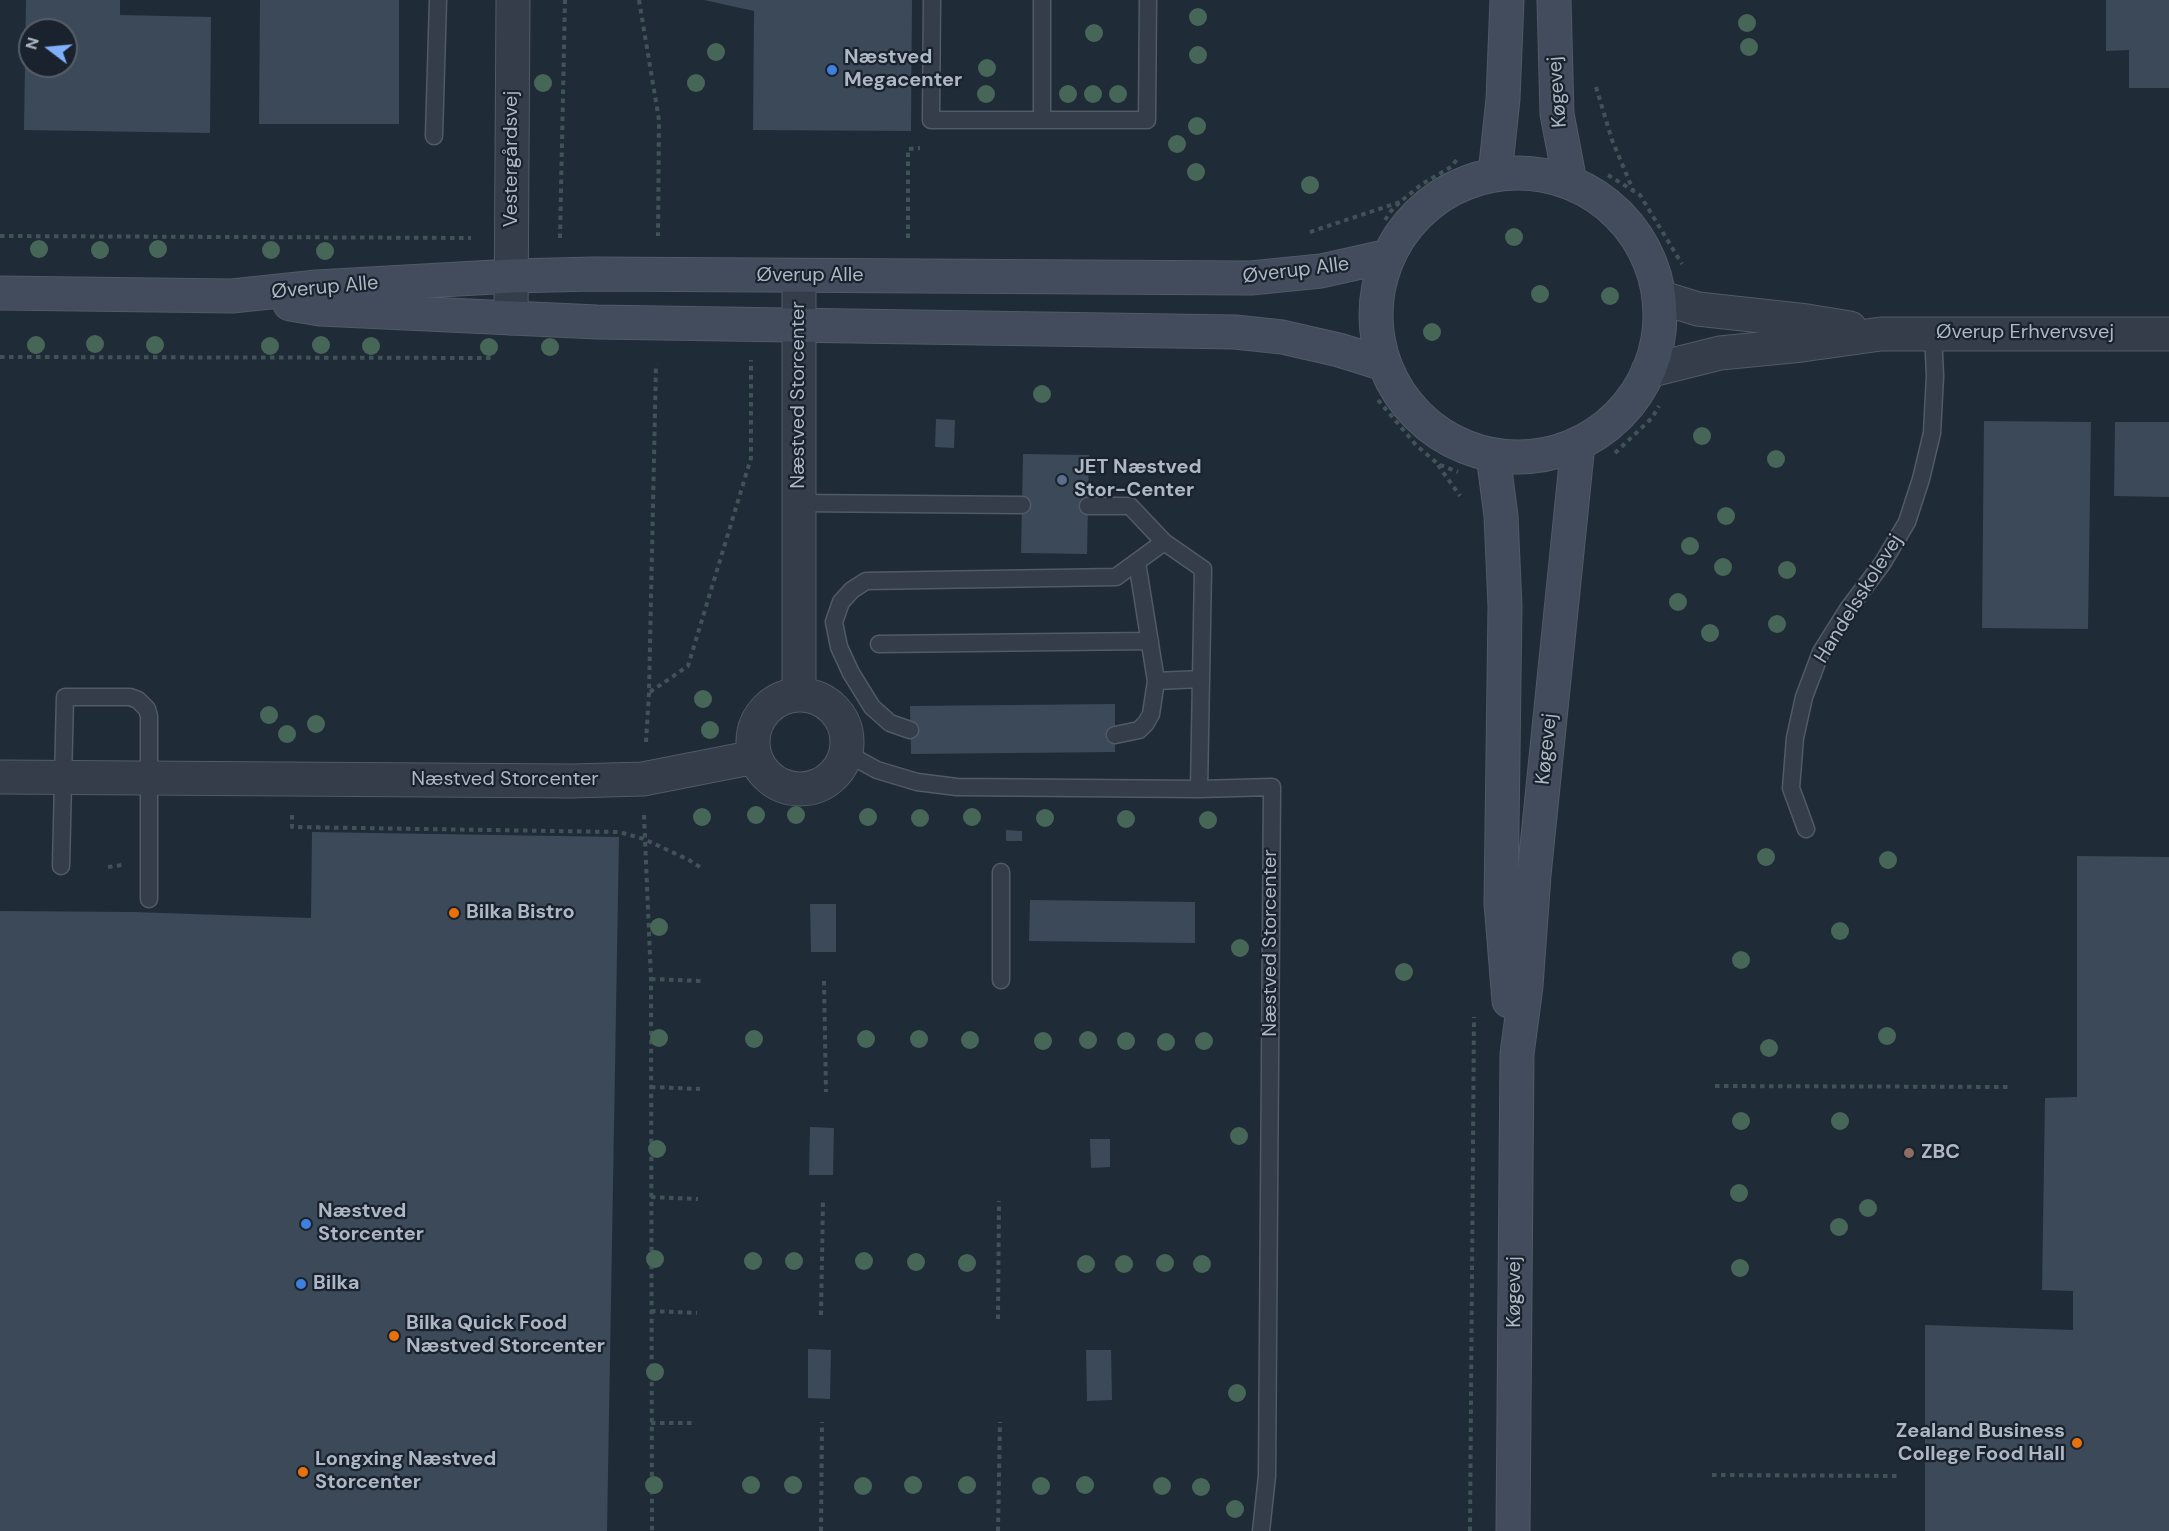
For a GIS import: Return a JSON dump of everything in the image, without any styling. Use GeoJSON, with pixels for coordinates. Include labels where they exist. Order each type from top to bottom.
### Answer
{"type":"FeatureCollection","features":[{"type":"Feature","properties":{"kind":"street","name":"Vestergårdsvej"},"geometry":{"type":"LineString","coordinates":[[511,318],[513,0]]}},
{"type":"Feature","properties":{"kind":"street"},"geometry":{"type":"LineString","coordinates":[[1497,160],[1507,0]]}},
{"type":"Feature","properties":{"kind":"street","name":"Køgevej"},"geometry":{"type":"LineString","coordinates":[[1554,0],[1555,87],[1563,151],[1570,182]]}},
{"type":"Feature","properties":{"kind":"street"},"geometry":{"type":"LineString","coordinates":[[1497,160],[1520,172],[1545,175],[1570,182],[1597,196],[1620,216],[1639,240],[1673,302],[1659,335],[1648,371],[1636,394],[1620,414],[1600,431],[1577,460],[1537,456],[1495,469],[1426,424],[1372,360],[1377,338],[1376,310],[1379,282],[1375,259],[1421,211],[1443,194],[1468,181],[1497,160]]}},
{"type":"Feature","properties":{"kind":"street","name":"Øverup Alle"},"geometry":{"type":"LineString","coordinates":[[0,293],[232,296],[316,287],[559,275],[1251,278],[1321,271],[1375,259]]}},
{"type":"Feature","properties":{"kind":"street","name":"Næstved Storcenter"},"geometry":{"type":"LineString","coordinates":[[799,276],[800,695]]}},
{"type":"Feature","properties":{"kind":"street","name":"Øverup Alle"},"geometry":{"type":"LineString","coordinates":[[232,296],[320,309],[597,322],[1235,332],[1282,337],[1372,360]]}},
{"type":"Feature","properties":{"kind":"street","name":"Øverup Erhvervsvej"},"geometry":{"type":"LineString","coordinates":[[1673,302],[1881,334]]}},
{"type":"Feature","properties":{"kind":"street","name":"Øverup Erhvervsvej"},"geometry":{"type":"LineString","coordinates":[[1648,371],[1720,353],[1881,334],[1933,332],[2169,334]]}},
{"type":"Feature","properties":{"kind":"street","name":"Køgevej"},"geometry":{"type":"LineString","coordinates":[[1514,1531],[1517,1054],[1526,986],[1534,875],[1577,460]]}},
{"type":"Feature","properties":{"kind":"street","name":"Køgevej"},"geometry":{"type":"LineString","coordinates":[[1495,469],[1501,516],[1505,606],[1501,903],[1508,995],[1517,1054]]}},
{"type":"Feature","properties":{"kind":"street"},"geometry":{"type":"LineString","coordinates":[[800,695],[813,697],[826,703],[837,713],[844,725],[847,739],[846,753],[841,767],[830,779],[817,787],[802,790],[787,788],[773,782],[762,771],[755,757],[752,742],[755,728],[762,714],[772,704],[785,697],[800,695]]}},
{"type":"Feature","properties":{"kind":"street","name":"Næstved Storcenter"},"geometry":{"type":"LineString","coordinates":[[0,777],[572,781],[643,779],[755,757]]}},
{"type":"Feature","properties":{"kind":"lane"},"geometry":{"type":"LineString","coordinates":[[434,136],[438,0]]}},
{"type":"Feature","properties":{"kind":"lane"},"geometry":{"type":"LineString","coordinates":[[932,0],[931,120],[1148,120],[1148,0]]}},
{"type":"Feature","properties":{"kind":"lane"},"geometry":{"type":"LineString","coordinates":[[1041,0],[1041,120]]}},
{"type":"Feature","properties":{"kind":"lane","name":"Handelsskolevej"},"geometry":{"type":"LineString","coordinates":[[1806,829],[1791,788],[1795,738],[1804,697],[1821,652],[1848,609],[1882,564],[1907,522],[1921,479],[1932,433],[1935,376],[1933,332]]}},
{"type":"Feature","properties":{"kind":"lane"},"geometry":{"type":"LineString","coordinates":[[799,503],[1023,505]]}},
{"type":"Feature","properties":{"kind":"lane"},"geometry":{"type":"LineString","coordinates":[[1088,506],[1130,506],[1164,542],[1203,569],[1198,789]]}},
{"type":"Feature","properties":{"kind":"lane"},"geometry":{"type":"LineString","coordinates":[[910,729],[890,723],[872,707],[851,674],[839,647],[834,622],[840,602],[852,590],[866,580],[1116,578],[1164,542]]}},
{"type":"Feature","properties":{"kind":"lane"},"geometry":{"type":"LineString","coordinates":[[1115,735],[1139,730],[1146,723],[1151,714],[1156,681],[1137,562]]}},
{"type":"Feature","properties":{"kind":"lane"},"geometry":{"type":"LineString","coordinates":[[879,644],[1150,641]]}},
{"type":"Feature","properties":{"kind":"lane"},"geometry":{"type":"LineString","coordinates":[[1156,681],[1201,679]]}},
{"type":"Feature","properties":{"kind":"lane"},"geometry":{"type":"LineString","coordinates":[[61,867],[64,697],[130,697],[142,702],[149,716],[149,899]]}},
{"type":"Feature","properties":{"kind":"lane","name":"Næstved Storcenter"},"geometry":{"type":"LineString","coordinates":[[846,753],[877,770],[917,782],[957,787],[1198,789],[1272,787],[1267,1476],[1261,1531]]}},
{"type":"Feature","properties":{"kind":"lane"},"geometry":{"type":"LineString","coordinates":[[1001,872],[1001,980]]}},
{"type":"Feature","properties":{"kind":"path"},"geometry":{"type":"LineString","coordinates":[[559,275],[565,0]]}},
{"type":"Feature","properties":{"kind":"path"},"geometry":{"type":"LineString","coordinates":[[639,0],[659,120],[658,236]]}},
{"type":"Feature","properties":{"kind":"path"},"geometry":{"type":"LineString","coordinates":[[1595,76],[1596,88],[1612,140],[1633,191]]}},
{"type":"Feature","properties":{"kind":"path"},"geometry":{"type":"LineString","coordinates":[[908,242],[908,149],[922,147],[931,120]]}},
{"type":"Feature","properties":{"kind":"path"},"geometry":{"type":"LineString","coordinates":[[1563,151],[1640,195],[1685,268],[1673,302]]}},
{"type":"Feature","properties":{"kind":"path"},"geometry":{"type":"LineString","coordinates":[[1375,259],[1391,210],[1400,202],[1432,178],[1497,160]]}},
{"type":"Feature","properties":{"kind":"path"},"geometry":{"type":"LineString","coordinates":[[649,693],[688,666],[751,458],[751,359]]}},
{"type":"Feature","properties":{"kind":"path"},"geometry":{"type":"LineString","coordinates":[[1372,360],[1378,400],[1416,445],[1438,464],[1468,477],[1495,469]]}},
{"type":"Feature","properties":{"kind":"path"},"geometry":{"type":"LineString","coordinates":[[1577,460],[1603,466],[1652,418],[1665,396],[1679,363]]}},
{"type":"Feature","properties":{"kind":"path"},"geometry":{"type":"LineString","coordinates":[[652,1531],[651,979],[643,779],[649,693],[656,364]]}},
{"type":"Feature","properties":{"kind":"path"},"geometry":{"type":"LineString","coordinates":[[293,779],[292,827],[619,832],[644,839],[703,869]]}},
{"type":"Feature","properties":{"kind":"path"},"geometry":{"type":"LineString","coordinates":[[651,979],[701,981]]}},
{"type":"Feature","properties":{"kind":"path"},"geometry":{"type":"LineString","coordinates":[[824,981],[825,1092]]}},
{"type":"Feature","properties":{"kind":"path"},"geometry":{"type":"LineString","coordinates":[[1715,1086],[2012,1086]]}},
{"type":"Feature","properties":{"kind":"path"},"geometry":{"type":"LineString","coordinates":[[651,1087],[700,1089]]}},
{"type":"Feature","properties":{"kind":"path"},"geometry":{"type":"LineString","coordinates":[[651,1197],[698,1199]]}},
{"type":"Feature","properties":{"kind":"path"},"geometry":{"type":"LineString","coordinates":[[821,1315],[823,1200]]}},
{"type":"Feature","properties":{"kind":"path"},"geometry":{"type":"LineString","coordinates":[[999,1201],[999,1318]]}},
{"type":"Feature","properties":{"kind":"path"},"geometry":{"type":"LineString","coordinates":[[651,1311],[697,1313]]}},
{"type":"Feature","properties":{"kind":"path"},"geometry":{"type":"LineString","coordinates":[[821,1531],[822,1422]]}},
{"type":"Feature","properties":{"kind":"path"},"geometry":{"type":"LineString","coordinates":[[998,1531],[1000,1422]]}},
{"type":"Feature","properties":{"kind":"path"},"geometry":{"type":"LineString","coordinates":[[651,1423],[695,1423]]}},
{"type":"Feature","properties":{"kind":"path"},"geometry":{"type":"LineString","coordinates":[[1712,1475],[1901,1476]]}},
{"type":"Feature","properties":{"kind":"building"},"geometry":{"type":"Polygon","coordinates":[[[26,0],[120,0],[120,15],[211,17],[210,133],[24,130],[25,78],[78,78],[78,18],[26,18],[26,0]]]}},
{"type":"Feature","properties":{"kind":"building"},"geometry":{"type":"Polygon","coordinates":[[[260,0],[399,0],[399,124],[259,124],[260,0]]]}},
{"type":"Feature","properties":{"kind":"building","name":"Næstved Megacenter"},"geometry":{"type":"Polygon","coordinates":[[[704,0],[912,0],[911,131],[753,130],[754,11],[704,0]]]}},
{"type":"Feature","properties":{"kind":"building"},"geometry":{"type":"Polygon","coordinates":[[[2106,0],[2169,0],[2169,88],[2129,88],[2129,50],[2106,51],[2106,0]]]}},
{"type":"Feature","properties":{"kind":"building"},"geometry":{"type":"Polygon","coordinates":[[[936,419],[955,420],[954,448],[935,447],[936,419]]]}},
{"type":"Feature","properties":{"kind":"building"},"geometry":{"type":"Polygon","coordinates":[[[1984,421],[2091,422],[2088,629],[1982,628],[1984,421]]]}},
{"type":"Feature","properties":{"kind":"building"},"geometry":{"type":"Polygon","coordinates":[[[2115,422],[2169,422],[2169,497],[2114,496],[2115,422]]]}},
{"type":"Feature","properties":{"kind":"building"},"geometry":{"type":"Polygon","coordinates":[[[1023,454],[1089,455],[1087,554],[1021,553],[1023,454]]]}},
{"type":"Feature","properties":{"kind":"building"},"geometry":{"type":"Polygon","coordinates":[[[1115,704],[1115,752],[911,754],[910,706],[1115,704]]]}},
{"type":"Feature","properties":{"kind":"building"},"geometry":{"type":"Polygon","coordinates":[[[1006,830],[1022,831],[1022,841],[1006,841],[1006,830]]]}},
{"type":"Feature","properties":{"kind":"building","name":"Næstved Storcenter"},"geometry":{"type":"Polygon","coordinates":[[[312,832],[619,837],[607,1531],[0,1531],[0,911],[133,912],[311,918],[312,832]]]}},
{"type":"Feature","properties":{"kind":"building"},"geometry":{"type":"Polygon","coordinates":[[[2077,856],[2169,857],[2169,1531],[1925,1531],[1925,1325],[2073,1330],[2073,1291],[2042,1290],[2045,1098],[2077,1097],[2077,856]]]}},
{"type":"Feature","properties":{"kind":"building"},"geometry":{"type":"Polygon","coordinates":[[[1030,900],[1195,902],[1195,943],[1029,941],[1030,900]]]}},
{"type":"Feature","properties":{"kind":"building"},"geometry":{"type":"Polygon","coordinates":[[[810,904],[836,904],[836,952],[811,952],[810,904]]]}},
{"type":"Feature","properties":{"kind":"building"},"geometry":{"type":"Polygon","coordinates":[[[810,1127],[834,1128],[833,1175],[809,1175],[810,1127]]]}},
{"type":"Feature","properties":{"kind":"building"},"geometry":{"type":"Polygon","coordinates":[[[1090,1139],[1110,1139],[1110,1167],[1091,1168],[1090,1139]]]}},
{"type":"Feature","properties":{"kind":"building"},"geometry":{"type":"Polygon","coordinates":[[[808,1349],[831,1350],[830,1399],[808,1398],[808,1349]]]}},
{"type":"Feature","properties":{"kind":"building"},"geometry":{"type":"Polygon","coordinates":[[[1086,1350],[1111,1350],[1112,1400],[1087,1401],[1086,1350]]]}},
{"type":"Feature","properties":{"kind":"place","name":"Næstved Megacenter"},"geometry":{"type":"Point","coordinates":[832,70]}},
{"type":"Feature","properties":{"kind":"place","name":"JET Næstved Stor-Center"},"geometry":{"type":"Point","coordinates":[1062,480]}},
{"type":"Feature","properties":{"kind":"place","name":"Bilka Bistro"},"geometry":{"type":"Point","coordinates":[454,913]}},
{"type":"Feature","properties":{"kind":"place","name":"ZBC"},"geometry":{"type":"Point","coordinates":[1909,1153]}},
{"type":"Feature","properties":{"kind":"place","name":"Næstved Storcenter"},"geometry":{"type":"Point","coordinates":[306,1224]}},
{"type":"Feature","properties":{"kind":"place","name":"Bilka"},"geometry":{"type":"Point","coordinates":[301,1284]}},
{"type":"Feature","properties":{"kind":"place","name":"Bilka Quick Food Næstved Storcenter"},"geometry":{"type":"Point","coordinates":[394,1336]}},
{"type":"Feature","properties":{"kind":"place","name":"Zealand Business College Food Hall"},"geometry":{"type":"Point","coordinates":[2077,1443]}},
{"type":"Feature","properties":{"kind":"place","name":"Longxing Næstved Storcenter"},"geometry":{"type":"Point","coordinates":[303,1472]}}]}
